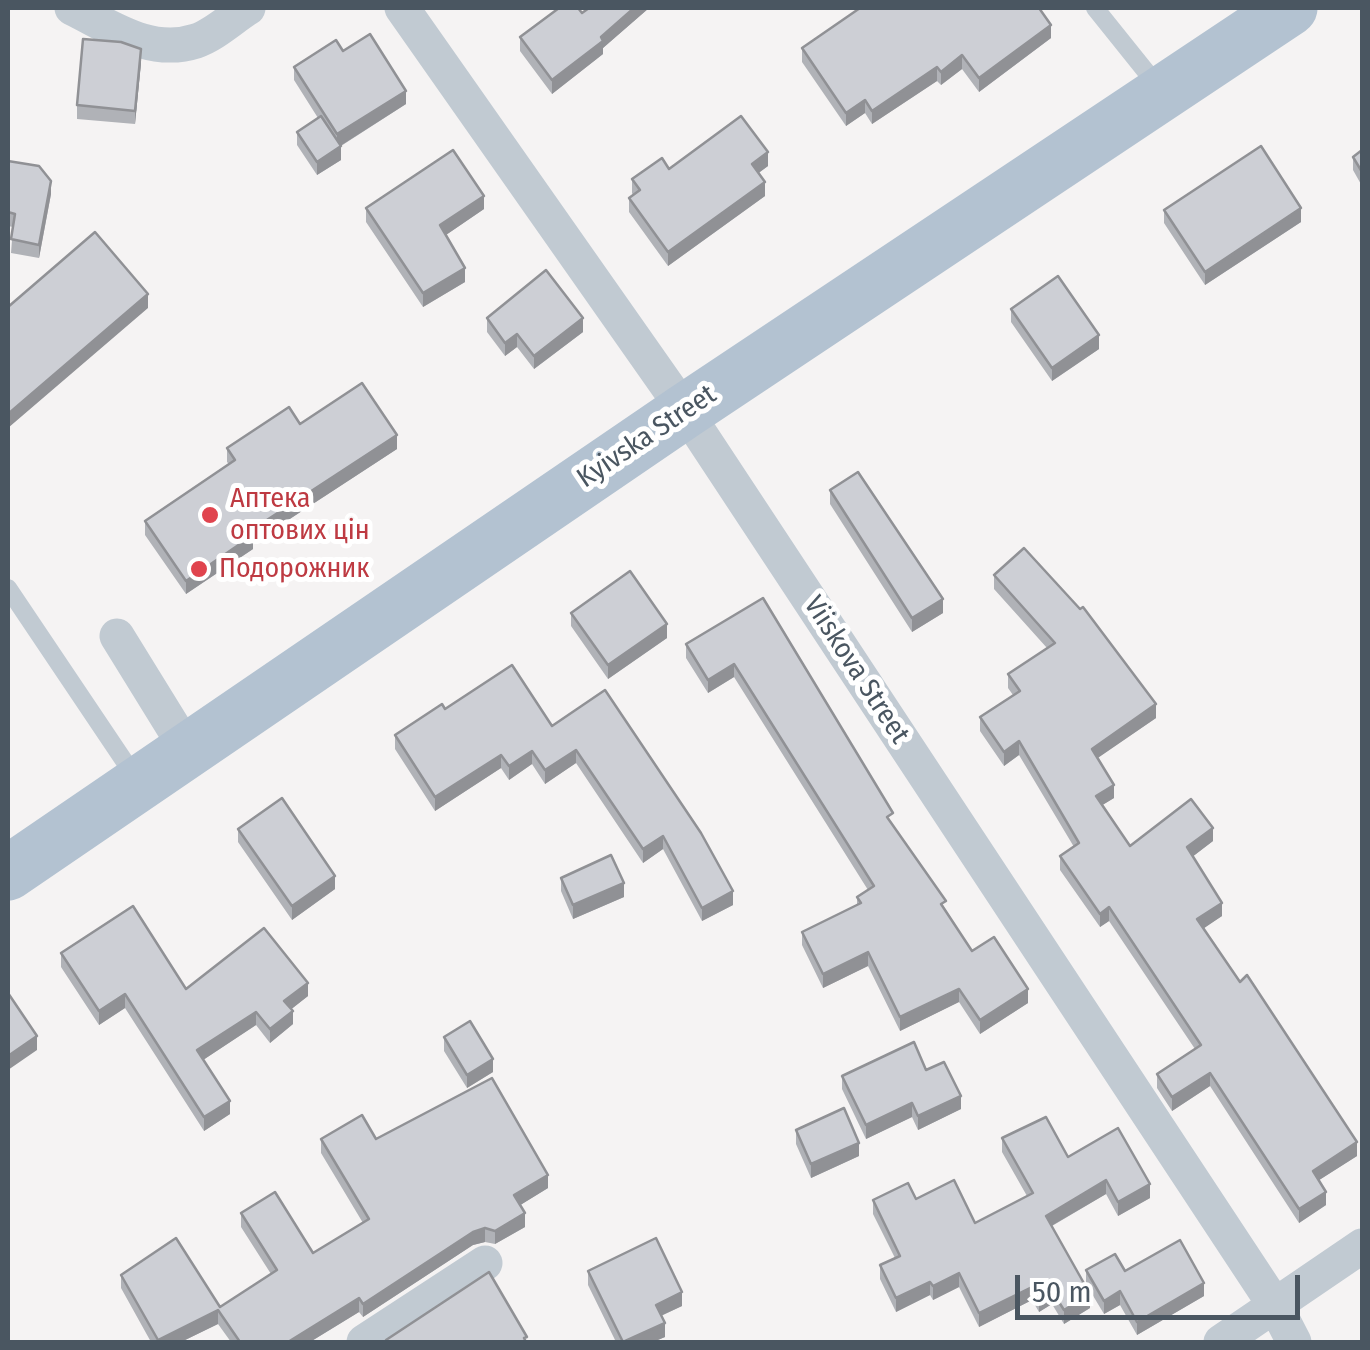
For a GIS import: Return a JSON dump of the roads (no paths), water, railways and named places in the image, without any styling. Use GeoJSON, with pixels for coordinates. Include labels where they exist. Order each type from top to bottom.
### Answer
{"type":"FeatureCollection","features":[{"type":"Feature","properties":{"kind":"main road","name":"Kyivska Street"},"geometry":{"type":"LineString","coordinates":[[8,873],[685,411],[1290,8]]}},
{"type":"Feature","properties":{"kind":"street"},"geometry":{"type":"LineString","coordinates":[[72,8],[138,41],[166,46],[198,40],[248,8]]}},
{"type":"Feature","properties":{"kind":"street","name":"Viiskova Street"},"geometry":{"type":"LineString","coordinates":[[402,8],[685,411],[1276,1307],[1294,1342]]}},
{"type":"Feature","properties":{"kind":"street"},"geometry":{"type":"LineString","coordinates":[[116,636],[188,751]]}},
{"type":"Feature","properties":{"kind":"street"},"geometry":{"type":"LineString","coordinates":[[1221,1342],[1362,1246]]}},
{"type":"Feature","properties":{"kind":"street"},"geometry":{"type":"LineString","coordinates":[[364,1342],[485,1263]]}},
{"type":"Feature","properties":{"kind":"lane"},"geometry":{"type":"LineString","coordinates":[[1095,8],[1164,94]]}},
{"type":"Feature","properties":{"kind":"lane"},"geometry":{"type":"LineString","coordinates":[[8,588],[140,785]]}},
{"type":"Feature","properties":{"kind":"place","name":"Аптека оптових цін"},"geometry":{"type":"Point","coordinates":[210,515]}},
{"type":"Feature","properties":{"kind":"place","name":"Подорожник"},"geometry":{"type":"Point","coordinates":[199,569]}}]}
